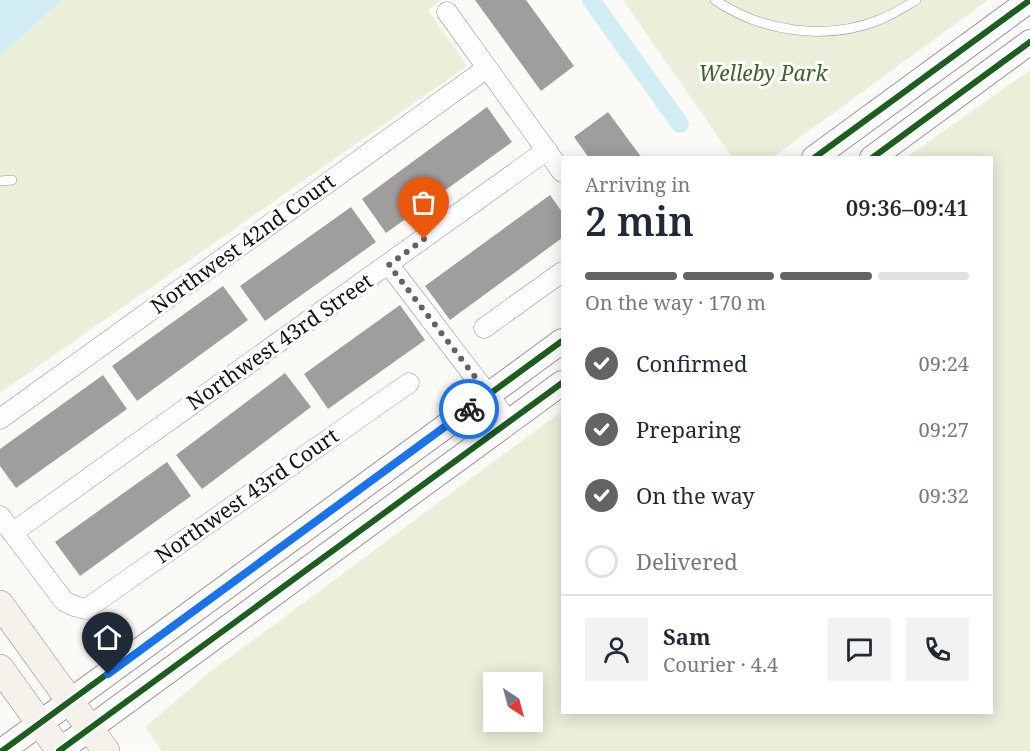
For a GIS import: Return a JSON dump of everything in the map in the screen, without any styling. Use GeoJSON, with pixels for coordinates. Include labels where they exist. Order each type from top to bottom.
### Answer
{"type":"FeatureCollection","features":[{"type":"Feature","properties":{"kind":"main road"},"geometry":{"type":"LineString","coordinates":[[0,604],[106,751]]}},
{"type":"Feature","properties":{"kind":"main road"},"geometry":{"type":"LineString","coordinates":[[0,668],[60,751]]}},
{"type":"Feature","properties":{"kind":"street"},"geometry":{"type":"LineString","coordinates":[[817,156],[1030,0]]}},
{"type":"Feature","properties":{"kind":"street"},"geometry":{"type":"LineString","coordinates":[[447,12],[561,171]]}},
{"type":"Feature","properties":{"kind":"street"},"geometry":{"type":"LineString","coordinates":[[875,156],[1030,42]]}},
{"type":"Feature","properties":{"kind":"street","name":"Northwest 42nd Court"},"geometry":{"type":"LineString","coordinates":[[0,419],[486,68]]}},
{"type":"Feature","properties":{"kind":"street","name":"Northwest 43rd Street"},"geometry":{"type":"LineString","coordinates":[[12,533],[547,150]]}},
{"type":"Feature","properties":{"kind":"street"},"geometry":{"type":"LineString","coordinates":[[389,265],[509,422]]}},
{"type":"Feature","properties":{"kind":"street"},"geometry":{"type":"LineString","coordinates":[[484,328],[561,273]]}},
{"type":"Feature","properties":{"kind":"street"},"geometry":{"type":"LineString","coordinates":[[2,751],[561,342]]}},
{"type":"Feature","properties":{"kind":"street","name":"Northwest 43rd Court"},"geometry":{"type":"LineString","coordinates":[[12,533],[64,601],[86,609],[409,383]]}},
{"type":"Feature","properties":{"kind":"street"},"geometry":{"type":"LineString","coordinates":[[60,751],[561,384]]}},
{"type":"Feature","properties":{"kind":"street"},"geometry":{"type":"LineString","coordinates":[[0,516],[12,533]]}},
{"type":"Feature","properties":{"kind":"lane"},"geometry":{"type":"LineString","coordinates":[[715,0],[747,18],[767,24],[795,30],[830,30],[859,26],[880,19],[916,0]]}},
{"type":"Feature","properties":{"kind":"lane"},"geometry":{"type":"LineString","coordinates":[[0,181],[12,180]]}},
{"type":"Feature","properties":{"kind":"green space"},"geometry":{"type":"Polygon","coordinates":[[[62,0],[441,0],[428,10],[467,66],[0,393],[0,56],[62,0]]]}},
{"type":"Feature","properties":{"kind":"green space","name":"Welleby Park"},"geometry":{"type":"Polygon","coordinates":[[[623,0],[988,0],[775,156],[731,156],[623,0]]]}},
{"type":"Feature","properties":{"kind":"green space"},"geometry":{"type":"Polygon","coordinates":[[[1030,70],[1030,751],[162,751],[145,727],[210,672],[561,412],[561,714],[993,714],[993,156],[908,156],[1030,70]]]}},
{"type":"Feature","properties":{"kind":"water"},"geometry":{"type":"Polygon","coordinates":[[[0,0],[62,0],[0,56],[0,0]]]}},
{"type":"Feature","properties":{"kind":"building"},"geometry":{"type":"Polygon","coordinates":[[[475,0],[526,0],[574,66],[541,91],[475,0]]]}},
{"type":"Feature","properties":{"kind":"building"},"geometry":{"type":"Polygon","coordinates":[[[487,107],[512,142],[386,233],[362,199],[487,107]]]}},
{"type":"Feature","properties":{"kind":"building"},"geometry":{"type":"Polygon","coordinates":[[[608,112],[641,156],[588,156],[574,137],[608,112]]]}},
{"type":"Feature","properties":{"kind":"building"},"geometry":{"type":"Polygon","coordinates":[[[550,195],[561,211],[561,239],[450,320],[425,286],[550,195]]]}},
{"type":"Feature","properties":{"kind":"building"},"geometry":{"type":"Polygon","coordinates":[[[351,207],[376,242],[265,321],[240,286],[351,207]]]}},
{"type":"Feature","properties":{"kind":"building"},"geometry":{"type":"Polygon","coordinates":[[[223,286],[248,320],[137,401],[112,366],[223,286]]]}},
{"type":"Feature","properties":{"kind":"building"},"geometry":{"type":"Polygon","coordinates":[[[400,305],[425,340],[328,409],[304,374],[400,305]]]}},
{"type":"Feature","properties":{"kind":"building"},"geometry":{"type":"Polygon","coordinates":[[[285,373],[311,407],[202,489],[176,455],[285,373]]]}},
{"type":"Feature","properties":{"kind":"building"},"geometry":{"type":"Polygon","coordinates":[[[103,375],[127,409],[16,488],[0,466],[0,449],[103,375]]]}},
{"type":"Feature","properties":{"kind":"building"},"geometry":{"type":"Polygon","coordinates":[[[167,462],[191,496],[80,576],[55,542],[167,462]]]}},
{"type":"Feature","properties":{"kind":"waterway"},"geometry":{"type":"LineString","coordinates":[[591,0],[680,124]]}},
{"type":"Feature","properties":{"kind":"cycle path"},"geometry":{"type":"LineString","coordinates":[[817,156],[1030,0]]}},
{"type":"Feature","properties":{"kind":"cycle path"},"geometry":{"type":"LineString","coordinates":[[875,156],[1030,42]]}},
{"type":"Feature","properties":{"kind":"cycle path"},"geometry":{"type":"LineString","coordinates":[[2,751],[561,342]]}},
{"type":"Feature","properties":{"kind":"cycle path"},"geometry":{"type":"LineString","coordinates":[[59,751],[561,384]]}},
{"type":"Feature","properties":{"kind":"way so far"},"geometry":{"type":"LineString","coordinates":[[424,239],[389,265],[489,395],[469,409]]}},
{"type":"Feature","properties":{"kind":"route"},"geometry":{"type":"LineString","coordinates":[[108,674],[469,409]]}}]}
